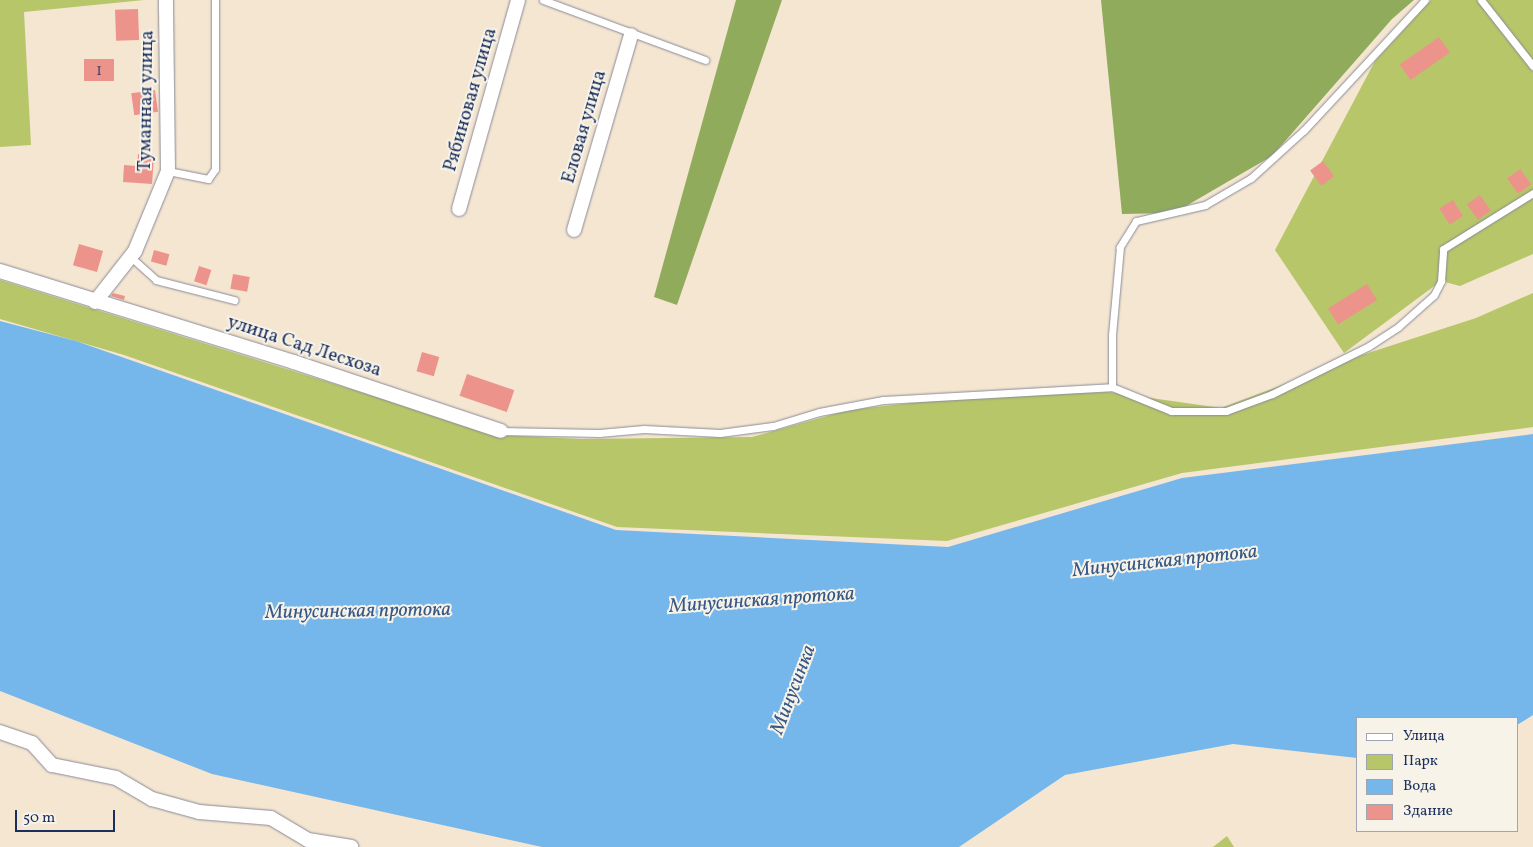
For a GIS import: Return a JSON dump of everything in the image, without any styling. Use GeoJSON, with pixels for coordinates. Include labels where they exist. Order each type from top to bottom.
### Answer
{"type":"FeatureCollection","features":[{"type":"Feature","properties":{"kind":"street","name":"Туманная улица"},"geometry":{"type":"LineString","coordinates":[[95,302],[133,254],[168,171],[166,0]]}},
{"type":"Feature","properties":{"kind":"street","name":"Рябиновая улица"},"geometry":{"type":"LineString","coordinates":[[459,209],[518,0]]}},
{"type":"Feature","properties":{"kind":"street","name":"Еловая улица"},"geometry":{"type":"LineString","coordinates":[[574,230],[631,35]]}},
{"type":"Feature","properties":{"kind":"street","name":"улица Сад Лесхоза"},"geometry":{"type":"LineString","coordinates":[[0,270],[95,302],[294,362],[501,431]]}},
{"type":"Feature","properties":{"kind":"street"},"geometry":{"type":"LineString","coordinates":[[0,732],[32,743],[52,765],[116,778],[152,799],[199,812],[271,818],[308,840],[351,847]]}},
{"type":"Feature","properties":{"kind":"lane"},"geometry":{"type":"LineString","coordinates":[[168,171],[208,179],[215,169],[215,0]]}},
{"type":"Feature","properties":{"kind":"lane"},"geometry":{"type":"LineString","coordinates":[[543,0],[631,35],[705,60]]}},
{"type":"Feature","properties":{"kind":"lane"},"geometry":{"type":"LineString","coordinates":[[1112,387],[1112,335],[1120,247],[1136,221],[1205,205],[1251,178],[1304,130],[1425,0]]}},
{"type":"Feature","properties":{"kind":"lane"},"geometry":{"type":"LineString","coordinates":[[1481,0],[1533,66]]}},
{"type":"Feature","properties":{"kind":"lane"},"geometry":{"type":"LineString","coordinates":[[501,431],[599,433],[644,429],[720,433],[774,426],[819,412],[882,400],[1112,387],[1171,411],[1226,410],[1272,394],[1369,346],[1398,327],[1434,295],[1442,281],[1443,249],[1533,193]]}},
{"type":"Feature","properties":{"kind":"lane"},"geometry":{"type":"LineString","coordinates":[[133,254],[133,259],[156,280],[234,300]]}},
{"type":"Feature","properties":{"kind":"green space"},"geometry":{"type":"Polygon","coordinates":[[[0,0],[144,0],[24,12],[31,145],[0,147],[0,0]]]}},
{"type":"Feature","properties":{"kind":"green space"},"geometry":{"type":"Polygon","coordinates":[[[736,0],[782,0],[677,305],[654,297],[736,0]]]}},
{"type":"Feature","properties":{"kind":"green space"},"geometry":{"type":"Polygon","coordinates":[[[1101,0],[1414,0],[1392,19],[1272,156],[1174,213],[1122,214],[1101,0]]]}},
{"type":"Feature","properties":{"kind":"green space"},"geometry":{"type":"Polygon","coordinates":[[[1431,0],[1533,0],[1533,254],[1460,286],[1441,281],[1344,353],[1275,250],[1375,61],[1431,0]]]}},
{"type":"Feature","properties":{"kind":"green space"},"geometry":{"type":"Polygon","coordinates":[[[0,280],[499,435],[581,439],[752,437],[849,410],[983,395],[1109,392],[1221,408],[1359,356],[1476,318],[1533,293],[1533,427],[1182,473],[947,541],[617,527],[124,355],[0,319],[0,280]]]}},
{"type":"Feature","properties":{"kind":"green space"},"geometry":{"type":"Polygon","coordinates":[[[1227,836],[1234,847],[1213,847],[1227,836]]]}},
{"type":"Feature","properties":{"kind":"water"},"geometry":{"type":"Polygon","coordinates":[[[0,321],[76,341],[616,530],[948,547],[1182,478],[1533,434],[1533,715],[1518,724],[1518,717],[1356,717],[1356,758],[1233,744],[1065,775],[959,847],[542,847],[212,774],[0,691],[0,321]]]}},
{"type":"Feature","properties":{"kind":"building"},"geometry":{"type":"Polygon","coordinates":[[[138,9],[139,40],[116,41],[115,10],[138,9]]]}},
{"type":"Feature","properties":{"kind":"building"},"geometry":{"type":"Polygon","coordinates":[[[1439,37],[1450,53],[1411,80],[1400,65],[1439,37]]]}},
{"type":"Feature","properties":{"kind":"building"},"geometry":{"type":"Polygon","coordinates":[[[84,59],[114,59],[114,81],[84,81],[84,59]]]}},
{"type":"Feature","properties":{"kind":"building"},"geometry":{"type":"Polygon","coordinates":[[[155,90],[158,112],[134,115],[131,93],[155,90]]]}},
{"type":"Feature","properties":{"kind":"building"},"geometry":{"type":"Polygon","coordinates":[[[138,154],[154,156],[152,184],[123,182],[124,165],[137,166],[138,154]]]}},
{"type":"Feature","properties":{"kind":"building"},"geometry":{"type":"Polygon","coordinates":[[[1323,161],[1334,176],[1321,186],[1310,170],[1323,161]]]}},
{"type":"Feature","properties":{"kind":"building"},"geometry":{"type":"Polygon","coordinates":[[[1520,169],[1531,184],[1518,194],[1507,178],[1520,169]]]}},
{"type":"Feature","properties":{"kind":"building"},"geometry":{"type":"Polygon","coordinates":[[[1480,195],[1491,211],[1478,220],[1467,204],[1480,195]]]}},
{"type":"Feature","properties":{"kind":"building"},"geometry":{"type":"Polygon","coordinates":[[[1453,200],[1463,216],[1449,225],[1439,208],[1453,200]]]}},
{"type":"Feature","properties":{"kind":"building"},"geometry":{"type":"Polygon","coordinates":[[[79,244],[103,251],[97,272],[73,265],[79,244]]]}},
{"type":"Feature","properties":{"kind":"building"},"geometry":{"type":"Polygon","coordinates":[[[154,250],[169,254],[166,266],[151,262],[154,250]]]}},
{"type":"Feature","properties":{"kind":"building"},"geometry":{"type":"Polygon","coordinates":[[[199,266],[211,270],[206,285],[194,281],[199,266]]]}},
{"type":"Feature","properties":{"kind":"building"},"geometry":{"type":"Polygon","coordinates":[[[233,274],[250,277],[247,292],[230,289],[233,274]]]}},
{"type":"Feature","properties":{"kind":"building"},"geometry":{"type":"Polygon","coordinates":[[[1367,284],[1377,300],[1338,324],[1328,308],[1367,284]]]}},
{"type":"Feature","properties":{"kind":"building"},"geometry":{"type":"Polygon","coordinates":[[[113,293],[125,296],[124,300],[111,296],[113,293]]]}},
{"type":"Feature","properties":{"kind":"building"},"geometry":{"type":"Polygon","coordinates":[[[422,352],[439,357],[434,376],[416,371],[422,352]]]}},
{"type":"Feature","properties":{"kind":"building"},"geometry":{"type":"Polygon","coordinates":[[[467,374],[514,390],[507,412],[460,396],[467,374]]]}},
{"type":"Feature","properties":{"kind":"water label","name":"Минусинская протока"},"geometry":{"type":"Point","coordinates":[1165,562]}},
{"type":"Feature","properties":{"kind":"water label","name":"Минусинская протока"},"geometry":{"type":"Point","coordinates":[762,601]}},
{"type":"Feature","properties":{"kind":"water label","name":"Минусинская протока"},"geometry":{"type":"Point","coordinates":[358,612]}},
{"type":"Feature","properties":{"kind":"water label","name":"Минусинка"},"geometry":{"type":"Point","coordinates":[794,690]}}]}
